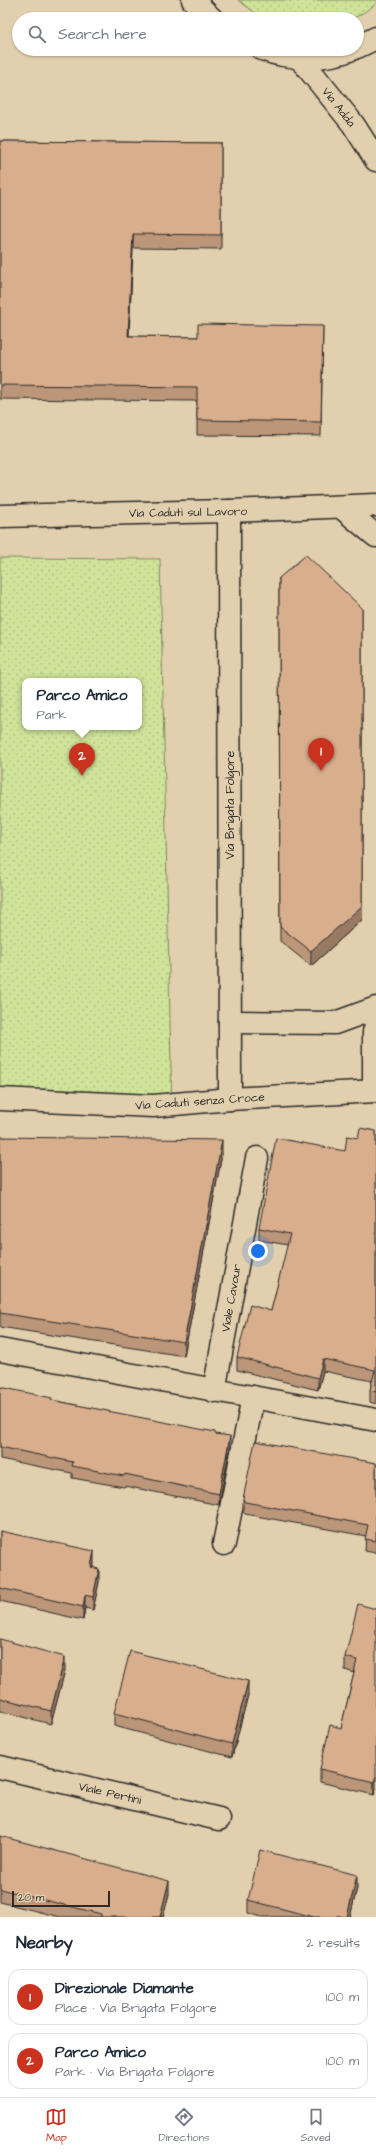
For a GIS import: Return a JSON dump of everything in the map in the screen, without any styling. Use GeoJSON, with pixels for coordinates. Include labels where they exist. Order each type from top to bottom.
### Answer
{"type":"FeatureCollection","features":[{"type":"Feature","properties":{"kind":"street"},"geometry":{"type":"LineString","coordinates":[[193,0],[205,12]]}},
{"type":"Feature","properties":{"kind":"street"},"geometry":{"type":"LineString","coordinates":[[364,44],[376,38]]}},
{"type":"Feature","properties":{"kind":"street"},"geometry":{"type":"LineString","coordinates":[[294,56],[324,56]]}},
{"type":"Feature","properties":{"kind":"street","name":"Via Adda"},"geometry":{"type":"LineString","coordinates":[[299,57],[352,124],[376,160]]}},
{"type":"Feature","properties":{"kind":"street","name":"Via Caduti sul Lavoro"},"geometry":{"type":"LineString","coordinates":[[0,516],[229,511],[376,505]]}},
{"type":"Feature","properties":{"kind":"street"},"geometry":{"type":"LineString","coordinates":[[341,507],[376,536]]}},
{"type":"Feature","properties":{"kind":"street","name":"Via Brigata Folgore"},"geometry":{"type":"LineString","coordinates":[[229,511],[230,1099]]}},
{"type":"Feature","properties":{"kind":"street"},"geometry":{"type":"LineString","coordinates":[[230,1022],[335,1023],[376,1008]]}},
{"type":"Feature","properties":{"kind":"street"},"geometry":{"type":"LineString","coordinates":[[375,1091],[374,1032],[376,1025]]}},
{"type":"Feature","properties":{"kind":"street","name":"Via Caduti senza Croce"},"geometry":{"type":"LineString","coordinates":[[0,1099],[153,1106],[230,1099],[375,1091]]}},
{"type":"Feature","properties":{"kind":"street","name":"Viale Cavour"},"geometry":{"type":"LineString","coordinates":[[214,1391],[257,1158]]}},
{"type":"Feature","properties":{"kind":"street"},"geometry":{"type":"LineString","coordinates":[[0,1350],[376,1420]]}},
{"type":"Feature","properties":{"kind":"street"},"geometry":{"type":"LineString","coordinates":[[224,1544],[253,1397]]}},
{"type":"Feature","properties":{"kind":"street","name":"Viale Pertini"},"geometry":{"type":"LineString","coordinates":[[0,1767],[220,1819]]}},
{"type":"Feature","properties":{"kind":"green space"},"geometry":{"type":"Polygon","coordinates":[[[238,0],[376,0],[376,4],[364,12],[254,12],[238,0]]]}},
{"type":"Feature","properties":{"kind":"green space"},"geometry":{"type":"Polygon","coordinates":[[[0,558],[160,559],[172,1113],[0,1106],[0,558]]]}},
{"type":"Feature","properties":{"kind":"building"},"geometry":{"type":"Polygon","coordinates":[[[0,141],[221,143],[221,235],[133,234],[128,336],[198,337],[198,324],[323,326],[321,422],[197,420],[197,387],[0,385],[0,141]]]}},
{"type":"Feature","properties":{"kind":"building"},"geometry":{"type":"Polygon","coordinates":[[[306,555],[362,608],[362,906],[311,951],[280,927],[279,578],[306,555]]]}},
{"type":"Feature","properties":{"kind":"building"},"geometry":{"type":"Polygon","coordinates":[[[360,1128],[376,1131],[376,1392],[370,1390],[375,1370],[323,1359],[318,1378],[237,1357],[250,1305],[271,1311],[290,1234],[259,1228],[276,1138],[345,1151],[347,1136],[358,1138],[360,1128]]]}},
{"type":"Feature","properties":{"kind":"building"},"geometry":{"type":"Polygon","coordinates":[[[0,1137],[222,1140],[184,1342],[0,1313],[0,1137]]]}},
{"type":"Feature","properties":{"kind":"building"},"geometry":{"type":"Polygon","coordinates":[[[0,1387],[52,1398],[51,1400],[230,1436],[219,1494],[125,1474],[124,1476],[72,1466],[73,1462],[0,1447],[0,1387]]]}},
{"type":"Feature","properties":{"kind":"building"},"geometry":{"type":"Polygon","coordinates":[[[255,1441],[376,1463],[376,1541],[365,1539],[368,1525],[245,1502],[243,1499],[255,1441]]]}},
{"type":"Feature","properties":{"kind":"building"},"geometry":{"type":"Polygon","coordinates":[[[0,1531],[94,1551],[91,1567],[99,1569],[93,1597],[85,1595],[83,1607],[0,1588],[0,1531]]]}},
{"type":"Feature","properties":{"kind":"building"},"geometry":{"type":"Polygon","coordinates":[[[358,1604],[376,1609],[376,1776],[374,1782],[320,1769],[330,1725],[341,1728],[357,1660],[345,1657],[358,1604]]]}},
{"type":"Feature","properties":{"kind":"building"},"geometry":{"type":"Polygon","coordinates":[[[0,1639],[65,1657],[51,1711],[0,1698],[0,1639]]]}},
{"type":"Feature","properties":{"kind":"building"},"geometry":{"type":"Polygon","coordinates":[[[130,1651],[248,1681],[232,1744],[114,1713],[130,1651]]]}},
{"type":"Feature","properties":{"kind":"building"},"geometry":{"type":"Polygon","coordinates":[[[0,1836],[169,1881],[160,1917],[101,1917],[101,1914],[0,1889],[0,1836]]]}},
{"type":"Feature","properties":{"kind":"building"},"geometry":{"type":"Polygon","coordinates":[[[260,1850],[357,1875],[347,1917],[314,1917],[248,1900],[260,1850]]]}},
{"type":"Feature","properties":{"kind":"place","name":"Direzionale Diamante"},"geometry":{"type":"Point","coordinates":[321,771]}},
{"type":"Feature","properties":{"kind":"place","name":"Parco Amico"},"geometry":{"type":"Point","coordinates":[82,776]}}]}
